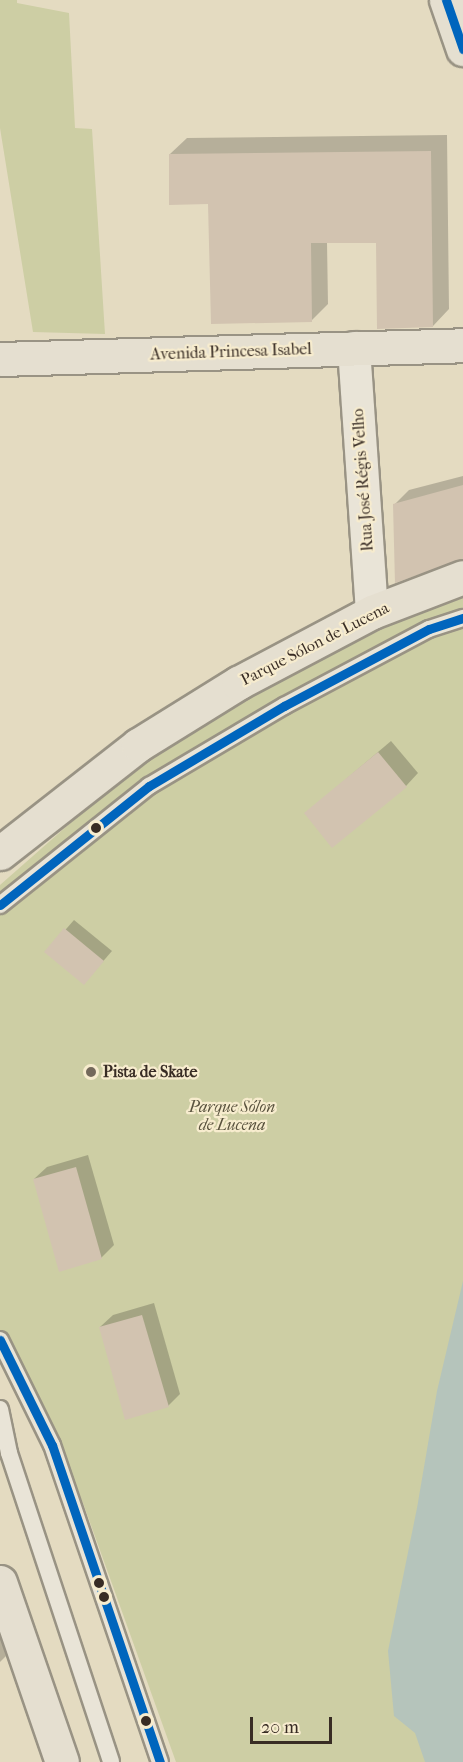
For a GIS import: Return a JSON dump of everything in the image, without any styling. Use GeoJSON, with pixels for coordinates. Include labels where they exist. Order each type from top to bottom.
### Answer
{"type":"FeatureCollection","features":[{"type":"Feature","properties":{"kind":"main road"},"geometry":{"type":"LineString","coordinates":[[446,0],[463,49]]}},
{"type":"Feature","properties":{"kind":"main road","name":"Avenida Princesa Isabel"},"geometry":{"type":"LineString","coordinates":[[0,359],[463,345]]}},
{"type":"Feature","properties":{"kind":"main road","name":"Parque Sólon de Lucena"},"geometry":{"type":"LineString","coordinates":[[0,853],[138,745],[238,683],[372,612],[463,577]]}},
{"type":"Feature","properties":{"kind":"main road"},"geometry":{"type":"LineString","coordinates":[[0,1582],[62,1762]]}},
{"type":"Feature","properties":{"kind":"street","name":"Rua José Régis Velho"},"geometry":{"type":"LineString","coordinates":[[354,348],[372,612]]}},
{"type":"Feature","properties":{"kind":"lane"},"geometry":{"type":"LineString","coordinates":[[0,905],[149,786],[294,700],[429,629],[463,618]]}},
{"type":"Feature","properties":{"kind":"lane"},"geometry":{"type":"LineString","coordinates":[[0,1340],[52,1444],[160,1762]]}},
{"type":"Feature","properties":{"kind":"lane"},"geometry":{"type":"LineString","coordinates":[[0,1409],[9,1453],[111,1762]]}},
{"type":"Feature","properties":{"kind":"green space"},"geometry":{"type":"Polygon","coordinates":[[[0,0],[17,0],[17,3],[69,13],[75,128],[92,129],[105,334],[33,332],[0,128],[0,0]]]}},
{"type":"Feature","properties":{"kind":"green space","name":"Parque Sólon de Lucena"},"geometry":{"type":"Polygon","coordinates":[[[463,598],[463,1762],[176,1762],[83,1503],[65,1463],[0,1346],[0,885],[142,760],[275,679],[417,613],[463,598]]]}},
{"type":"Feature","properties":{"kind":"shaded area"},"geometry":{"type":"Polygon","coordinates":[[[463,1281],[463,1762],[425,1762],[415,1733],[394,1716],[388,1651],[417,1508],[437,1391],[463,1281]]]}},
{"type":"Feature","properties":{"kind":"building"},"geometry":{"type":"Polygon","coordinates":[[[431,151],[433,327],[377,329],[376,243],[311,243],[312,322],[211,324],[208,204],[169,205],[169,154],[431,151]]]}},
{"type":"Feature","properties":{"kind":"building"},"geometry":{"type":"Polygon","coordinates":[[[463,485],[463,559],[395,583],[393,504],[463,485]]]}},
{"type":"Feature","properties":{"kind":"building"},"geometry":{"type":"Polygon","coordinates":[[[378,752],[407,787],[332,848],[304,813],[378,752]]]}},
{"type":"Feature","properties":{"kind":"building"},"geometry":{"type":"Polygon","coordinates":[[[64,928],[104,961],[84,985],[44,952],[64,928]]]}},
{"type":"Feature","properties":{"kind":"building"},"geometry":{"type":"Polygon","coordinates":[[[76,1167],[102,1259],[59,1272],[33,1179],[76,1167]]]}},
{"type":"Feature","properties":{"kind":"building"},"geometry":{"type":"Polygon","coordinates":[[[142,1315],[169,1407],[125,1420],[99,1327],[142,1315]]]}},
{"type":"Feature","properties":{"kind":"transit line"},"geometry":{"type":"LineString","coordinates":[[446,0],[463,49]]}},
{"type":"Feature","properties":{"kind":"transit line"},"geometry":{"type":"LineString","coordinates":[[0,905],[149,786],[284,706],[429,629],[463,618]]}},
{"type":"Feature","properties":{"kind":"transit line"},"geometry":{"type":"LineString","coordinates":[[0,1340],[52,1445],[160,1762]]}},
{"type":"Feature","properties":{"kind":"place","name":"Pista de Skate"},"geometry":{"type":"Point","coordinates":[91,1072]}}]}
